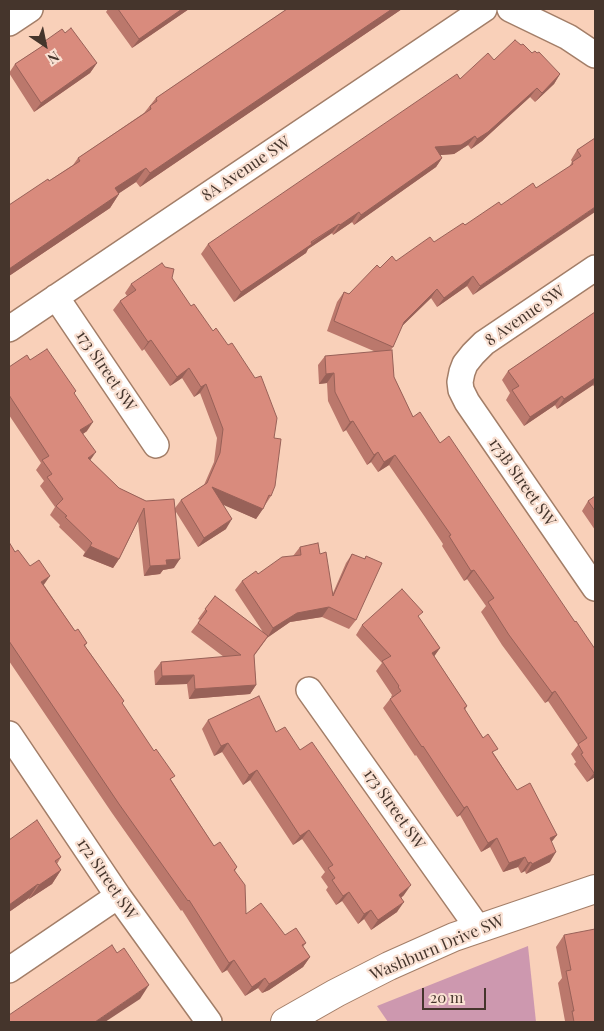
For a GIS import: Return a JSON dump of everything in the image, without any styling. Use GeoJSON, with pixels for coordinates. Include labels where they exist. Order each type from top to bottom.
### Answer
{"type":"FeatureCollection","features":[{"type":"Feature","properties":{"kind":"street"},"geometry":{"type":"LineString","coordinates":[[9,23],[30,9]]}},
{"type":"Feature","properties":{"kind":"street","name":"8A Avenue SW"},"geometry":{"type":"LineString","coordinates":[[9,329],[484,9]]}},
{"type":"Feature","properties":{"kind":"street"},"geometry":{"type":"LineString","coordinates":[[510,9],[568,37],[595,55]]}},
{"type":"Feature","properties":{"kind":"street","name":"8 Avenue SW"},"geometry":{"type":"LineString","coordinates":[[462,372],[473,354],[484,343],[595,268]]}},
{"type":"Feature","properties":{"kind":"street","name":"173 Street SW"},"geometry":{"type":"LineString","coordinates":[[56,297],[156,444]]}},
{"type":"Feature","properties":{"kind":"street","name":"173B Street SW"},"geometry":{"type":"LineString","coordinates":[[462,372],[461,390],[467,402],[595,588]]}},
{"type":"Feature","properties":{"kind":"street","name":"173 Street SW"},"geometry":{"type":"LineString","coordinates":[[309,690],[478,928]]}},
{"type":"Feature","properties":{"kind":"street","name":"172 Street SW"},"geometry":{"type":"LineString","coordinates":[[9,734],[118,896],[209,1022]]}},
{"type":"Feature","properties":{"kind":"street","name":"Washburn Drive SW"},"geometry":{"type":"LineString","coordinates":[[285,1022],[388,966],[478,928],[595,889]]}},
{"type":"Feature","properties":{"kind":"street"},"geometry":{"type":"LineString","coordinates":[[9,970],[118,896]]}},
{"type":"Feature","properties":{"kind":"shaded area"},"geometry":{"type":"Polygon","coordinates":[[[528,946],[536,1022],[388,1022],[377,1006],[528,946]]]}},
{"type":"Feature","properties":{"kind":"building"},"geometry":{"type":"Polygon","coordinates":[[[118,9],[182,9],[139,39],[118,9]]]}},
{"type":"Feature","properties":{"kind":"building"},"geometry":{"type":"Polygon","coordinates":[[[287,9],[392,9],[150,173],[146,168],[115,188],[119,194],[9,269],[9,205],[48,179],[49,181],[80,161],[78,158],[151,109],[150,106],[157,101],[156,98],[287,9]]]}},
{"type":"Feature","properties":{"kind":"building"},"geometry":{"type":"Polygon","coordinates":[[[71,28],[97,63],[41,103],[15,64],[47,43],[45,41],[62,29],[65,33],[71,28]]]}},
{"type":"Feature","properties":{"kind":"building"},"geometry":{"type":"Polygon","coordinates":[[[515,40],[521,45],[523,44],[532,53],[535,51],[539,52],[560,74],[542,93],[537,88],[488,132],[477,139],[475,136],[461,145],[435,147],[442,158],[361,215],[359,212],[311,242],[312,244],[241,292],[208,244],[457,74],[460,79],[488,53],[494,60],[515,40]]]}},
{"type":"Feature","properties":{"kind":"building"},"geometry":{"type":"Polygon","coordinates":[[[595,138],[595,207],[480,286],[473,276],[444,298],[437,289],[404,322],[393,347],[334,321],[344,292],[349,294],[377,265],[380,268],[392,256],[396,261],[430,237],[434,242],[463,223],[465,225],[499,202],[501,205],[533,183],[536,188],[573,164],[572,162],[581,156],[577,150],[595,138]]]}},
{"type":"Feature","properties":{"kind":"building"},"geometry":{"type":"Polygon","coordinates":[[[162,263],[165,267],[174,269],[172,278],[191,306],[194,304],[213,331],[216,328],[228,345],[232,343],[255,378],[261,376],[277,418],[274,438],[281,439],[275,486],[263,509],[212,487],[232,519],[204,538],[181,500],[207,483],[220,453],[223,429],[206,384],[201,387],[189,368],[177,377],[151,340],[148,342],[120,301],[136,290],[131,284],[162,263]]]}},
{"type":"Feature","properties":{"kind":"building"},"geometry":{"type":"Polygon","coordinates":[[[595,312],[595,378],[564,399],[562,396],[530,417],[512,390],[519,386],[508,371],[595,312]]]}},
{"type":"Feature","properties":{"kind":"building"},"geometry":{"type":"Polygon","coordinates":[[[47,349],[76,391],[74,393],[93,422],[80,430],[96,452],[88,458],[119,488],[146,501],[174,499],[180,559],[166,560],[167,565],[150,566],[144,508],[119,559],[90,546],[92,543],[56,506],[63,499],[47,477],[52,474],[42,460],[49,456],[9,395],[9,367],[27,355],[30,360],[47,349]]]}},
{"type":"Feature","properties":{"kind":"building"},"geometry":{"type":"Polygon","coordinates":[[[392,350],[394,377],[413,417],[420,412],[440,443],[449,436],[595,649],[594,773],[581,754],[583,753],[578,744],[587,738],[555,691],[552,693],[509,635],[488,602],[494,598],[474,570],[471,571],[449,536],[451,535],[395,455],[384,462],[378,452],[374,455],[353,421],[350,422],[335,392],[334,373],[326,374],[325,356],[392,350]]]}},
{"type":"Feature","properties":{"kind":"building"},"geometry":{"type":"Polygon","coordinates":[[[595,496],[595,511],[588,501],[595,496]]]}},
{"type":"Feature","properties":{"kind":"building"},"geometry":{"type":"Polygon","coordinates":[[[9,542],[15,552],[18,550],[30,566],[39,560],[50,576],[41,582],[75,631],[78,629],[87,643],[84,645],[124,701],[122,703],[154,751],[156,749],[175,776],[170,779],[214,846],[220,842],[237,867],[234,870],[245,885],[246,914],[261,903],[285,935],[296,928],[306,943],[302,945],[310,957],[276,980],[269,984],[265,978],[252,987],[234,960],[229,963],[189,900],[119,804],[9,641],[9,542]]]}},
{"type":"Feature","properties":{"kind":"building"},"geometry":{"type":"Polygon","coordinates":[[[318,543],[320,554],[326,552],[333,596],[352,554],[365,559],[366,556],[382,563],[356,620],[329,607],[297,613],[273,628],[242,581],[256,571],[258,574],[282,557],[301,555],[300,547],[318,543]]]}},
{"type":"Feature","properties":{"kind":"building"},"geometry":{"type":"Polygon","coordinates":[[[402,589],[423,612],[418,616],[440,648],[432,653],[467,706],[464,708],[483,738],[488,734],[498,749],[492,752],[517,790],[530,783],[557,835],[550,838],[556,852],[532,864],[531,862],[528,863],[525,857],[509,863],[497,838],[488,843],[467,806],[464,808],[390,699],[401,691],[382,661],[391,656],[362,625],[402,589]]]}},
{"type":"Feature","properties":{"kind":"building"},"geometry":{"type":"Polygon","coordinates":[[[215,596],[268,636],[254,655],[256,685],[195,689],[194,675],[162,676],[161,662],[241,655],[198,623],[207,611],[205,609],[215,596]]]}},
{"type":"Feature","properties":{"kind":"building"},"geometry":{"type":"Polygon","coordinates":[[[259,696],[276,732],[285,727],[300,750],[312,742],[411,885],[399,895],[404,902],[378,920],[371,910],[364,914],[349,892],[343,896],[332,880],[335,878],[328,868],[333,865],[309,830],[300,836],[257,770],[249,775],[228,743],[221,746],[208,720],[259,696]]]}},
{"type":"Feature","properties":{"kind":"building"},"geometry":{"type":"Polygon","coordinates":[[[37,820],[61,857],[55,861],[61,870],[9,905],[9,840],[37,820]]]}},
{"type":"Feature","properties":{"kind":"building"},"geometry":{"type":"Polygon","coordinates":[[[595,929],[595,1022],[574,1022],[572,1011],[574,1011],[566,971],[571,970],[564,935],[595,929]]]}},
{"type":"Feature","properties":{"kind":"building"},"geometry":{"type":"Polygon","coordinates":[[[112,945],[117,953],[124,948],[149,985],[95,1022],[9,1022],[9,1015],[112,945]]]}}]}
